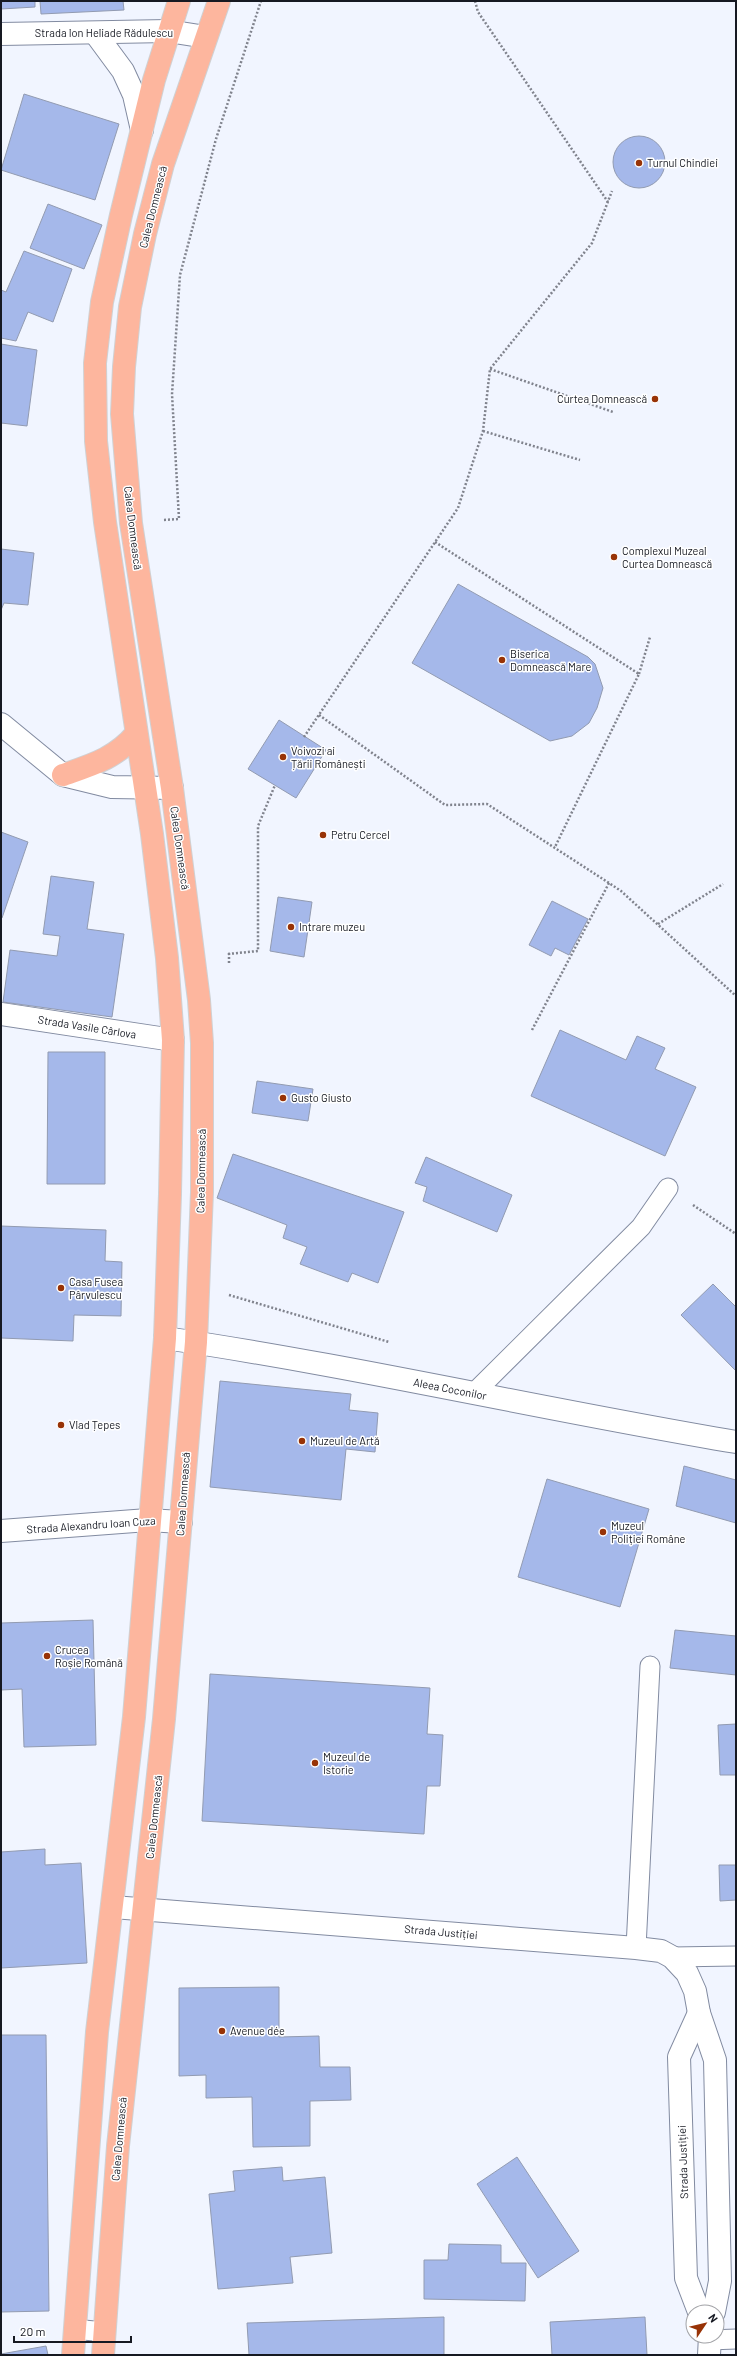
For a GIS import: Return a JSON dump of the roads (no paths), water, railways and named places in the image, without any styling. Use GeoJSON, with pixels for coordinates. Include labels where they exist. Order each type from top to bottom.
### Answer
{"type":"FeatureCollection","features":[{"type":"Feature","properties":{"kind":"main road"},"geometry":{"type":"LineString","coordinates":[[73,2355],[97,2032],[113,1907],[134,1717],[148,1520],[164,1338],[170,1194],[173,1040],[167,958],[145,788],[105,522],[96,441],[94,404],[95,362],[102,302],[142,130],[168,32],[179,1]]}},
{"type":"Feature","properties":{"kind":"main road","name":"Calea Domnească"},"geometry":{"type":"LineString","coordinates":[[103,2355],[118,2146],[145,1909],[164,1719],[196,1342],[202,1192],[202,1043],[194,955],[172,788],[131,522],[122,414],[124,367],[130,307],[145,234],[163,164],[219,1]]}},
{"type":"Feature","properties":{"kind":"main road"},"geometry":{"type":"LineString","coordinates":[[64,775],[107,759],[127,745],[136,734]]}},
{"type":"Feature","properties":{"kind":"street","name":"Strada Ion Heliade Rădulescu"},"geometry":{"type":"LineString","coordinates":[[1,34],[168,32],[206,37]]}},
{"type":"Feature","properties":{"kind":"street"},"geometry":{"type":"LineString","coordinates":[[95,33],[123,72],[134,95],[142,130]]}},
{"type":"Feature","properties":{"kind":"street"},"geometry":{"type":"LineString","coordinates":[[1,724],[64,775],[112,787],[172,788]]}},
{"type":"Feature","properties":{"kind":"street","name":"Strada Vasile Cârlova"},"geometry":{"type":"LineString","coordinates":[[1,1014],[173,1040]]}},
{"type":"Feature","properties":{"kind":"street","name":"Aleea Coconilor"},"geometry":{"type":"LineString","coordinates":[[164,1338],[196,1342],[736,1442]]}},
{"type":"Feature","properties":{"kind":"street","name":"Strada Alexandru Ioan Cuza"},"geometry":{"type":"LineString","coordinates":[[1,1531],[148,1520],[180,1522]]}},
{"type":"Feature","properties":{"kind":"street","name":"Strada Justiției"},"geometry":{"type":"LineString","coordinates":[[113,1907],[636,1948],[661,1951],[672,1958],[687,1973],[695,1991],[699,2013],[715,2060],[720,2281],[716,2304]]}},
{"type":"Feature","properties":{"kind":"street","name":"Strada Justiției"},"geometry":{"type":"LineString","coordinates":[[696,2304],[686,2278],[679,2057],[699,2013]]}},
{"type":"Feature","properties":{"kind":"lane"},"geometry":{"type":"LineString","coordinates":[[474,1393],[641,1227],[668,1188]]}},
{"type":"Feature","properties":{"kind":"lane"},"geometry":{"type":"LineString","coordinates":[[636,1948],[650,1666]]}},
{"type":"Feature","properties":{"kind":"lane"},"geometry":{"type":"LineString","coordinates":[[672,1958],[736,1956]]}},
{"type":"Feature","properties":{"kind":"lane"},"geometry":{"type":"LineString","coordinates":[[74,2329],[104,2332]]}},
{"type":"Feature","properties":{"kind":"lane"},"geometry":{"type":"LineString","coordinates":[[725,2340],[736,2339]]}},
{"type":"Feature","properties":{"kind":"place","name":"Turnul Chindiei"},"geometry":{"type":"Point","coordinates":[639,163]}},
{"type":"Feature","properties":{"kind":"place","name":"Curtea Domnească"},"geometry":{"type":"Point","coordinates":[655,399]}},
{"type":"Feature","properties":{"kind":"place","name":"Complexul Muzeal Curtea Domnească"},"geometry":{"type":"Point","coordinates":[614,557]}},
{"type":"Feature","properties":{"kind":"place","name":"Biserica Domnească Mare"},"geometry":{"type":"Point","coordinates":[502,660]}},
{"type":"Feature","properties":{"kind":"place","name":"Voivozi ai Țării Românești"},"geometry":{"type":"Point","coordinates":[283,757]}},
{"type":"Feature","properties":{"kind":"place","name":"Petru Cercel"},"geometry":{"type":"Point","coordinates":[323,835]}},
{"type":"Feature","properties":{"kind":"place","name":"Intrare muzeu"},"geometry":{"type":"Point","coordinates":[291,927]}},
{"type":"Feature","properties":{"kind":"place","name":"Gusto Giusto"},"geometry":{"type":"Point","coordinates":[283,1098]}},
{"type":"Feature","properties":{"kind":"place","name":"Casa Fusea Pârvulescu"},"geometry":{"type":"Point","coordinates":[61,1288]}},
{"type":"Feature","properties":{"kind":"place","name":"Vlad Țepes"},"geometry":{"type":"Point","coordinates":[61,1425]}},
{"type":"Feature","properties":{"kind":"place","name":"Muzeul de Artă"},"geometry":{"type":"Point","coordinates":[302,1441]}},
{"type":"Feature","properties":{"kind":"place","name":"Muzeul Poliției Române"},"geometry":{"type":"Point","coordinates":[603,1532]}},
{"type":"Feature","properties":{"kind":"place","name":"Crucea Roșie Română"},"geometry":{"type":"Point","coordinates":[47,1656]}},
{"type":"Feature","properties":{"kind":"place","name":"Muzeul de Istorie"},"geometry":{"type":"Point","coordinates":[315,1763]}},
{"type":"Feature","properties":{"kind":"place","name":"Avenue dée"},"geometry":{"type":"Point","coordinates":[222,2031]}}]}
